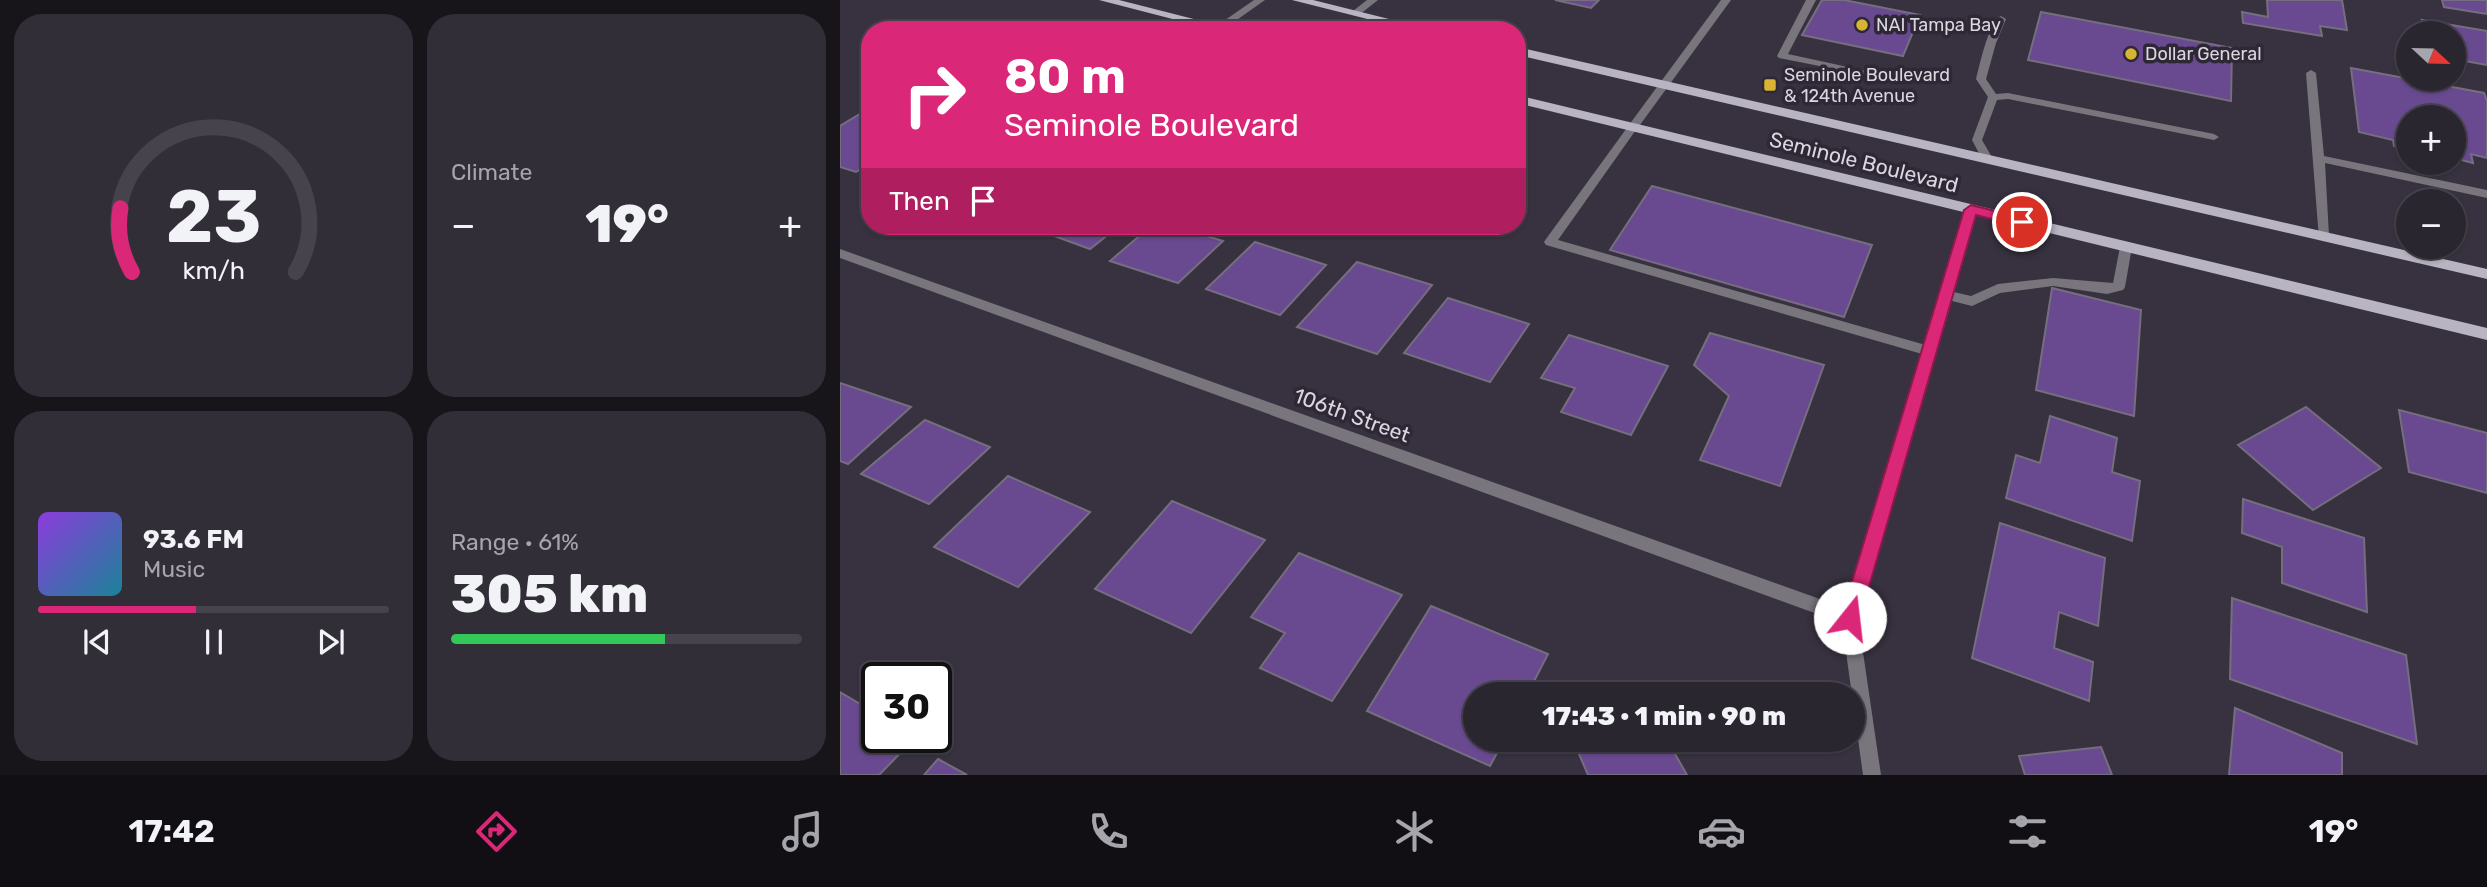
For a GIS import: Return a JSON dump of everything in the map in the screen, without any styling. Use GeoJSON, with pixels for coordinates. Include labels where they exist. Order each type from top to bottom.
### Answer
{"type":"FeatureCollection","features":[{"type":"Feature","properties":{"kind":"main road"},"geometry":{"type":"LineString","coordinates":[[1105,0],[1193,21]]}},
{"type":"Feature","properties":{"kind":"main road"},"geometry":{"type":"LineString","coordinates":[[1298,0],[1389,21]]}},
{"type":"Feature","properties":{"kind":"main road","name":"Seminole Boulevard"},"geometry":{"type":"LineString","coordinates":[[1526,53],[2487,274]]}},
{"type":"Feature","properties":{"kind":"main road","name":"Seminole Boulevard"},"geometry":{"type":"LineString","coordinates":[[1526,104],[1633,127],[2487,334]]}},
{"type":"Feature","properties":{"kind":"street"},"geometry":{"type":"LineString","coordinates":[[1235,21],[1260,0]]}},
{"type":"Feature","properties":{"kind":"street"},"geometry":{"type":"LineString","coordinates":[[1356,13],[1373,0]]}},
{"type":"Feature","properties":{"kind":"street"},"geometry":{"type":"LineString","coordinates":[[1726,0],[1550,242],[1929,351]]}},
{"type":"Feature","properties":{"kind":"street"},"geometry":{"type":"LineString","coordinates":[[1811,0],[1782,56],[1876,76]]}},
{"type":"Feature","properties":{"kind":"street"},"geometry":{"type":"LineString","coordinates":[[1993,97],[1982,79],[1986,59],[2001,19]]}},
{"type":"Feature","properties":{"kind":"street"},"geometry":{"type":"LineString","coordinates":[[2311,73],[2323,236]]}},
{"type":"Feature","properties":{"kind":"street"},"geometry":{"type":"LineString","coordinates":[[1993,97],[2008,96],[2214,137]]}},
{"type":"Feature","properties":{"kind":"street"},"geometry":{"type":"LineString","coordinates":[[1987,159],[1977,139],[1993,97]]}},
{"type":"Feature","properties":{"kind":"street"},"geometry":{"type":"LineString","coordinates":[[2319,158],[2487,194]]}},
{"type":"Feature","properties":{"kind":"street"},"geometry":{"type":"LineString","coordinates":[[1872,775],[1850,618],[1971,210]]}},
{"type":"Feature","properties":{"kind":"street"},"geometry":{"type":"LineString","coordinates":[[1945,295],[1972,301],[1998,289],[2053,282],[2107,289],[2119,287],[2126,247]]}},
{"type":"Feature","properties":{"kind":"street","name":"106th Street"},"geometry":{"type":"LineString","coordinates":[[840,253],[1850,618]]}},
{"type":"Feature","properties":{"kind":"building"},"geometry":{"type":"Polygon","coordinates":[[[1555,0],[1599,0],[1591,8],[1555,0]]]}},
{"type":"Feature","properties":{"kind":"building","name":"NAI Tampa Bay"},"geometry":{"type":"Polygon","coordinates":[[[1822,0],[1844,0],[1920,15],[1903,56],[1802,35],[1822,0]]]}},
{"type":"Feature","properties":{"kind":"building"},"geometry":{"type":"Polygon","coordinates":[[[2267,0],[2342,0],[2347,30],[2320,26],[2322,36],[2243,23],[2242,12],[2268,17],[2267,0]]]}},
{"type":"Feature","properties":{"kind":"building"},"geometry":{"type":"Polygon","coordinates":[[[2442,0],[2487,0],[2487,14],[2444,7],[2442,0]]]}},
{"type":"Feature","properties":{"kind":"building","name":"Dollar General"},"geometry":{"type":"Polygon","coordinates":[[[2041,12],[2232,48],[2231,101],[2028,60],[2041,12]]]}},
{"type":"Feature","properties":{"kind":"building"},"geometry":{"type":"Polygon","coordinates":[[[2466,27],[2487,31],[2487,65],[2466,61],[2466,27]]]}},
{"type":"Feature","properties":{"kind":"building"},"geometry":{"type":"Polygon","coordinates":[[[2351,68],[2396,76],[2396,91],[2466,90],[2484,93],[2487,101],[2487,158],[2471,154],[2473,163],[2466,161],[2466,105],[2396,105],[2396,146],[2393,140],[2359,132],[2351,68]]]}},
{"type":"Feature","properties":{"kind":"building"},"geometry":{"type":"Polygon","coordinates":[[[861,113],[861,169],[856,172],[840,167],[840,126],[861,113]]]}},
{"type":"Feature","properties":{"kind":"building"},"geometry":{"type":"Polygon","coordinates":[[[1652,186],[1872,245],[1844,317],[1610,250],[1652,186]]]}},
{"type":"Feature","properties":{"kind":"building"},"geometry":{"type":"Polygon","coordinates":[[[1052,235],[1108,235],[1090,249],[1052,235]]]}},
{"type":"Feature","properties":{"kind":"building"},"geometry":{"type":"Polygon","coordinates":[[[1140,235],[1203,235],[1223,241],[1178,283],[1110,261],[1140,235]]]}},
{"type":"Feature","properties":{"kind":"building"},"geometry":{"type":"Polygon","coordinates":[[[1255,242],[1326,265],[1280,315],[1206,289],[1255,242]]]}},
{"type":"Feature","properties":{"kind":"building"},"geometry":{"type":"Polygon","coordinates":[[[1357,262],[1432,285],[1377,354],[1297,327],[1357,262]]]}},
{"type":"Feature","properties":{"kind":"building"},"geometry":{"type":"Polygon","coordinates":[[[2052,288],[2141,310],[2134,416],[2036,390],[2052,288]]]}},
{"type":"Feature","properties":{"kind":"building"},"geometry":{"type":"Polygon","coordinates":[[[1448,298],[1529,324],[1490,382],[1404,353],[1448,298]]]}},
{"type":"Feature","properties":{"kind":"building"},"geometry":{"type":"Polygon","coordinates":[[[1710,333],[1824,365],[1780,486],[1700,460],[1729,396],[1694,365],[1710,333]]]}},
{"type":"Feature","properties":{"kind":"building"},"geometry":{"type":"Polygon","coordinates":[[[1569,335],[1668,366],[1631,435],[1561,412],[1575,388],[1541,378],[1569,335]]]}},
{"type":"Feature","properties":{"kind":"building"},"geometry":{"type":"Polygon","coordinates":[[[840,383],[911,407],[848,464],[840,461],[840,383]]]}},
{"type":"Feature","properties":{"kind":"building"},"geometry":{"type":"Polygon","coordinates":[[[2306,407],[2381,468],[2313,510],[2238,445],[2306,407]]]}},
{"type":"Feature","properties":{"kind":"building"},"geometry":{"type":"Polygon","coordinates":[[[2399,410],[2487,433],[2487,493],[2409,472],[2399,410]]]}},
{"type":"Feature","properties":{"kind":"building"},"geometry":{"type":"Polygon","coordinates":[[[2050,416],[2117,438],[2112,472],[2140,481],[2132,541],[2006,498],[2016,455],[2040,463],[2050,416]]]}},
{"type":"Feature","properties":{"kind":"building"},"geometry":{"type":"Polygon","coordinates":[[[925,420],[990,447],[929,504],[861,474],[925,420]]]}},
{"type":"Feature","properties":{"kind":"building"},"geometry":{"type":"Polygon","coordinates":[[[1008,476],[1090,512],[1018,587],[934,547],[1008,476]]]}},
{"type":"Feature","properties":{"kind":"building"},"geometry":{"type":"Polygon","coordinates":[[[2243,499],[2364,538],[2367,612],[2282,583],[2282,547],[2242,533],[2243,499]]]}},
{"type":"Feature","properties":{"kind":"building"},"geometry":{"type":"Polygon","coordinates":[[[1172,501],[1265,540],[1191,633],[1095,589],[1172,501]]]}},
{"type":"Feature","properties":{"kind":"building"},"geometry":{"type":"Polygon","coordinates":[[[2000,523],[2105,558],[2098,626],[2059,612],[2054,648],[2093,662],[2089,701],[1972,658],[2000,523]]]}},
{"type":"Feature","properties":{"kind":"building"},"geometry":{"type":"Polygon","coordinates":[[[1299,553],[1402,595],[1332,701],[1260,668],[1285,633],[1251,617],[1299,553]]]}},
{"type":"Feature","properties":{"kind":"building"},"geometry":{"type":"Polygon","coordinates":[[[2232,598],[2406,655],[2417,744],[2230,679],[2232,598]]]}},
{"type":"Feature","properties":{"kind":"building"},"geometry":{"type":"Polygon","coordinates":[[[1431,606],[1548,654],[1534,682],[1463,682],[1463,752],[1498,752],[1490,766],[1367,711],[1431,606]]]}},
{"type":"Feature","properties":{"kind":"building"},"geometry":{"type":"Polygon","coordinates":[[[840,692],[861,704],[861,753],[900,753],[879,775],[840,775],[840,692]]]}},
{"type":"Feature","properties":{"kind":"building"},"geometry":{"type":"Polygon","coordinates":[[[2235,708],[2342,753],[2342,775],[2229,775],[2235,708]]]}},
{"type":"Feature","properties":{"kind":"building"},"geometry":{"type":"Polygon","coordinates":[[[2101,747],[2112,775],[2025,775],[2019,756],[2101,747]]]}},
{"type":"Feature","properties":{"kind":"building"},"geometry":{"type":"Polygon","coordinates":[[[1578,752],[1674,752],[1687,775],[1588,775],[1578,752]]]}},
{"type":"Feature","properties":{"kind":"building"},"geometry":{"type":"Polygon","coordinates":[[[938,759],[967,775],[924,775],[938,759]]]}},
{"type":"Feature","properties":{"kind":"place","name":"NAI Tampa Bay"},"geometry":{"type":"Point","coordinates":[1862,25]}},
{"type":"Feature","properties":{"kind":"place","name":"Dollar General"},"geometry":{"type":"Point","coordinates":[2131,54]}},
{"type":"Feature","properties":{"kind":"place","name":"Seminole Boulevard & 124th Avenue"},"geometry":{"type":"Point","coordinates":[1770,85]}},
{"type":"Feature","properties":{"kind":"route"},"geometry":{"type":"LineString","coordinates":[[1850,618],[1971,210],[2022,222]]}}]}
